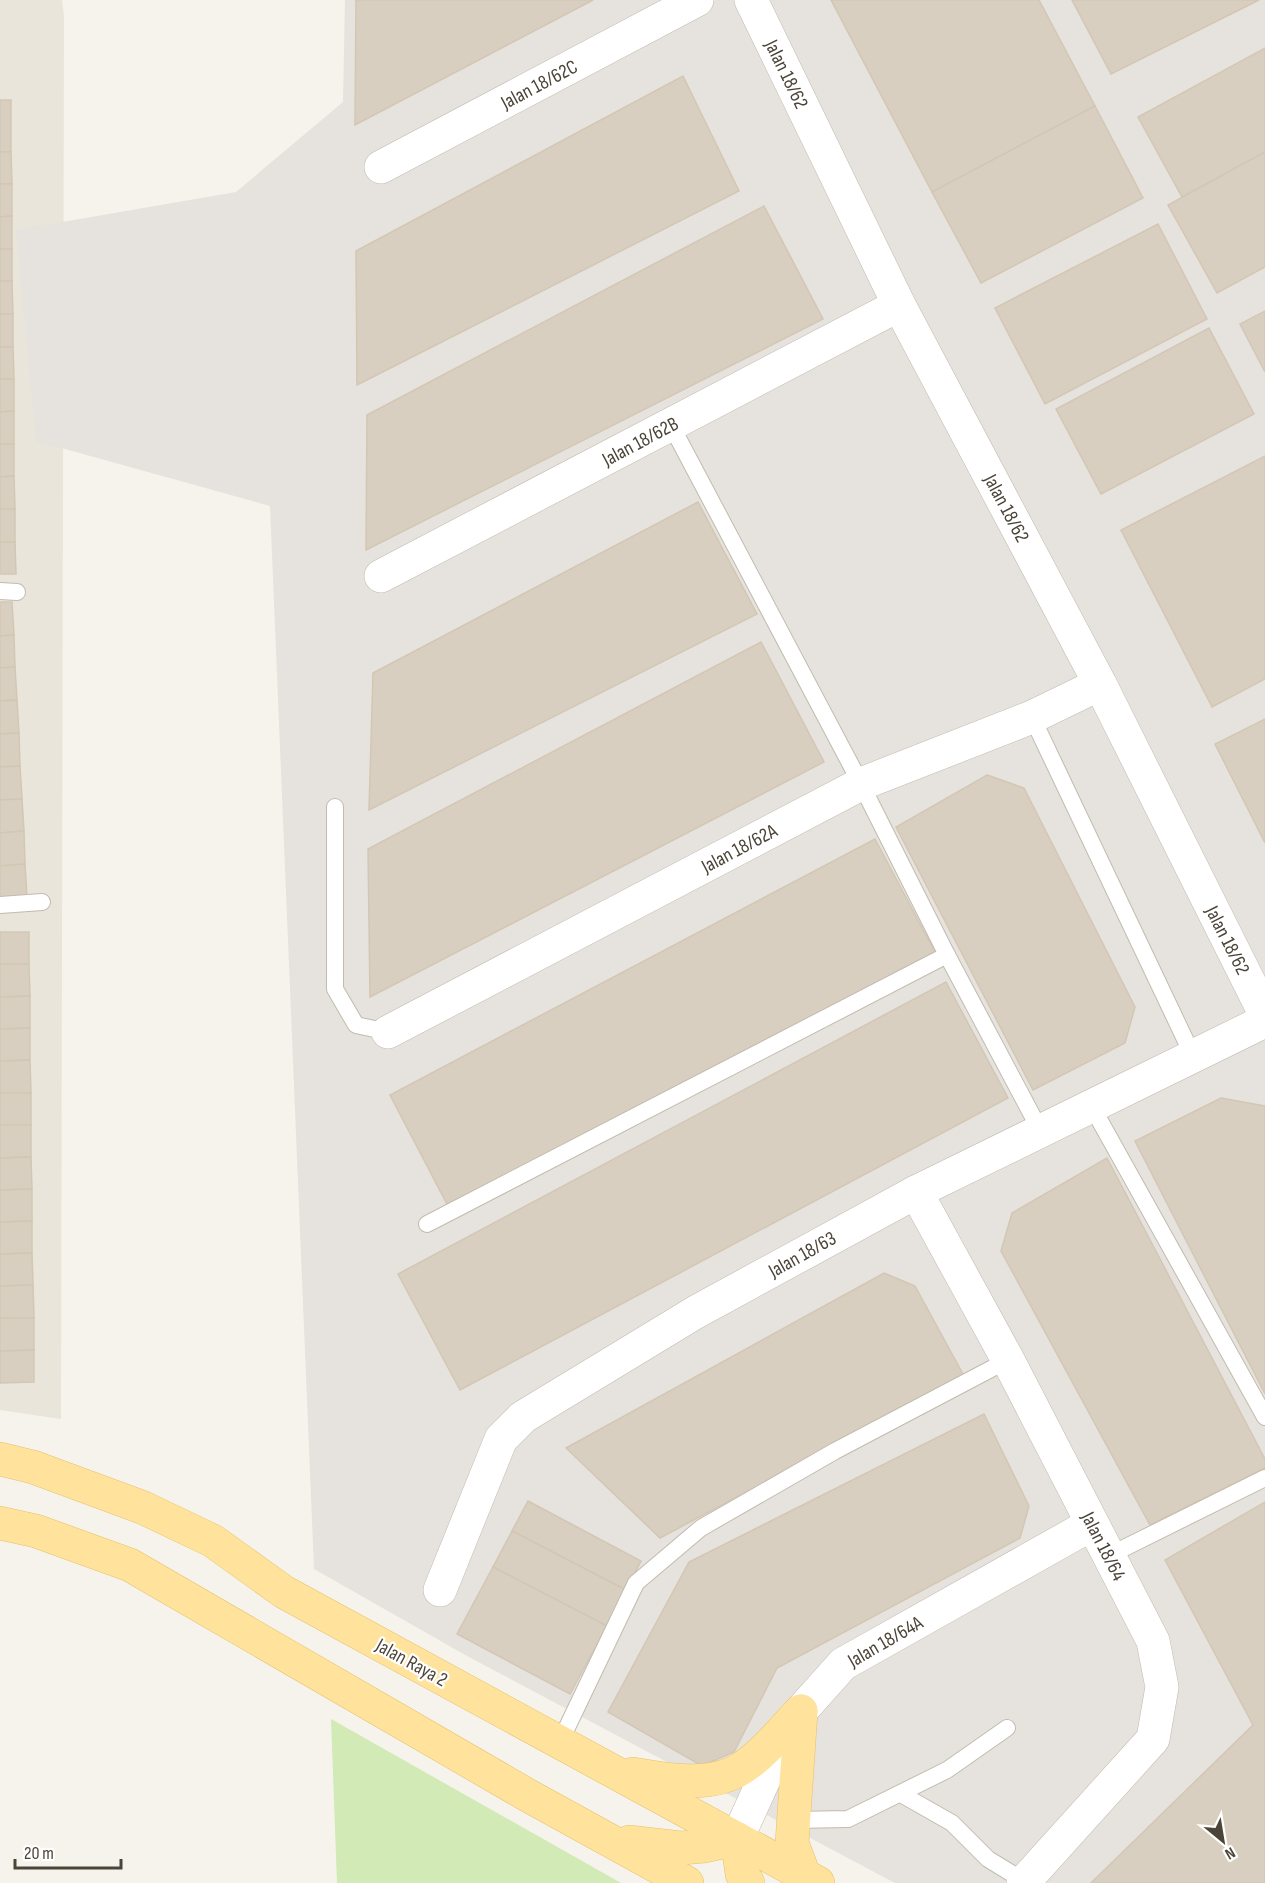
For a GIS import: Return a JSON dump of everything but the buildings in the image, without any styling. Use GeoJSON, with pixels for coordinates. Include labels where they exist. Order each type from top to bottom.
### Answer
{"type":"FeatureCollection","features":[{"type":"Feature","properties":{"kind":"main road","name":"Jalan Raya 2"},"geometry":{"type":"LineString","coordinates":[[0,1459],[33,1467],[104,1492],[144,1508],[213,1541],[284,1592],[610,1770],[740,1832],[811,1879]]}},
{"type":"Feature","properties":{"kind":"main road"},"geometry":{"type":"LineString","coordinates":[[0,1523],[36,1531],[130,1565],[529,1796],[687,1883]]}},
{"type":"Feature","properties":{"kind":"main road"},"geometry":{"type":"LineString","coordinates":[[610,1770],[674,1781],[697,1781],[727,1775],[745,1767],[801,1711]]}},
{"type":"Feature","properties":{"kind":"main road"},"geometry":{"type":"LineString","coordinates":[[801,1711],[792,1843],[811,1879]]}},
{"type":"Feature","properties":{"kind":"main road"},"geometry":{"type":"LineString","coordinates":[[606,1838],[681,1848],[705,1846],[740,1832],[742,1874],[748,1883]]}},
{"type":"Feature","properties":{"kind":"street","name":"Jalan 18/62C"},"geometry":{"type":"LineString","coordinates":[[381,167],[697,0]]}},
{"type":"Feature","properties":{"kind":"street","name":"Jalan 18/62"},"geometry":{"type":"LineString","coordinates":[[751,0],[899,305],[1100,684],[1265,1014]]}},
{"type":"Feature","properties":{"kind":"street","name":"Jalan 18/62B"},"geometry":{"type":"LineString","coordinates":[[381,576],[899,305]]}},
{"type":"Feature","properties":{"kind":"street","name":"Jalan 18/62A"},"geometry":{"type":"LineString","coordinates":[[388,1032],[861,784],[1032,717],[1100,684]]}},
{"type":"Feature","properties":{"kind":"street","name":"Jalan 18/63"},"geometry":{"type":"LineString","coordinates":[[440,1590],[501,1439],[523,1417],[696,1312],[916,1192],[1265,1021]]}},
{"type":"Feature","properties":{"kind":"street","name":"Jalan 18/64"},"geometry":{"type":"LineString","coordinates":[[916,1192],[1008,1360],[1153,1641],[1162,1687],[1154,1738],[1023,1882]]}},
{"type":"Feature","properties":{"kind":"street","name":"Jalan 18/64A"},"geometry":{"type":"LineString","coordinates":[[740,1832],[775,1755],[801,1711],[843,1664],[1092,1524]]}},
{"type":"Feature","properties":{"kind":"lane"},"geometry":{"type":"LineString","coordinates":[[671,425],[861,784],[947,956],[1040,1130]]}},
{"type":"Feature","properties":{"kind":"lane"},"geometry":{"type":"LineString","coordinates":[[1032,717],[1193,1056]]}},
{"type":"Feature","properties":{"kind":"lane"},"geometry":{"type":"LineString","coordinates":[[335,807],[335,989],[356,1025],[388,1032]]}},
{"type":"Feature","properties":{"kind":"lane"},"geometry":{"type":"LineString","coordinates":[[0,905],[42,902]]}},
{"type":"Feature","properties":{"kind":"lane"},"geometry":{"type":"LineString","coordinates":[[428,1224],[947,956]]}},
{"type":"Feature","properties":{"kind":"lane"},"geometry":{"type":"LineString","coordinates":[[1091,1105],[1265,1417]]}},
{"type":"Feature","properties":{"kind":"lane"},"geometry":{"type":"LineString","coordinates":[[560,1743],[636,1583],[701,1528],[835,1451],[1008,1360]]}},
{"type":"Feature","properties":{"kind":"lane"},"geometry":{"type":"LineString","coordinates":[[1108,1556],[1265,1478]]}},
{"type":"Feature","properties":{"kind":"lane"},"geometry":{"type":"LineString","coordinates":[[793,1820],[848,1819],[947,1770],[1007,1728]]}},
{"type":"Feature","properties":{"kind":"lane"},"geometry":{"type":"LineString","coordinates":[[901,1794],[952,1823],[988,1858],[1023,1882]]}},
{"type":"Feature","properties":{"kind":"shaded area"},"geometry":{"type":"Polygon","coordinates":[[[0,0],[62,0],[64,16],[61,1419],[0,1410],[0,0]]]}},
{"type":"Feature","properties":{"kind":"shaded area"},"geometry":{"type":"Polygon","coordinates":[[[345,0],[1265,0],[1265,1883],[895,1883],[467,1656],[314,1569],[270,506],[36,441],[16,230],[236,192],[343,102],[345,0]]]}},
{"type":"Feature","properties":{"kind":"green space"},"geometry":{"type":"Polygon","coordinates":[[[331,1719],[621,1883],[337,1883],[331,1719]]]}}]}
